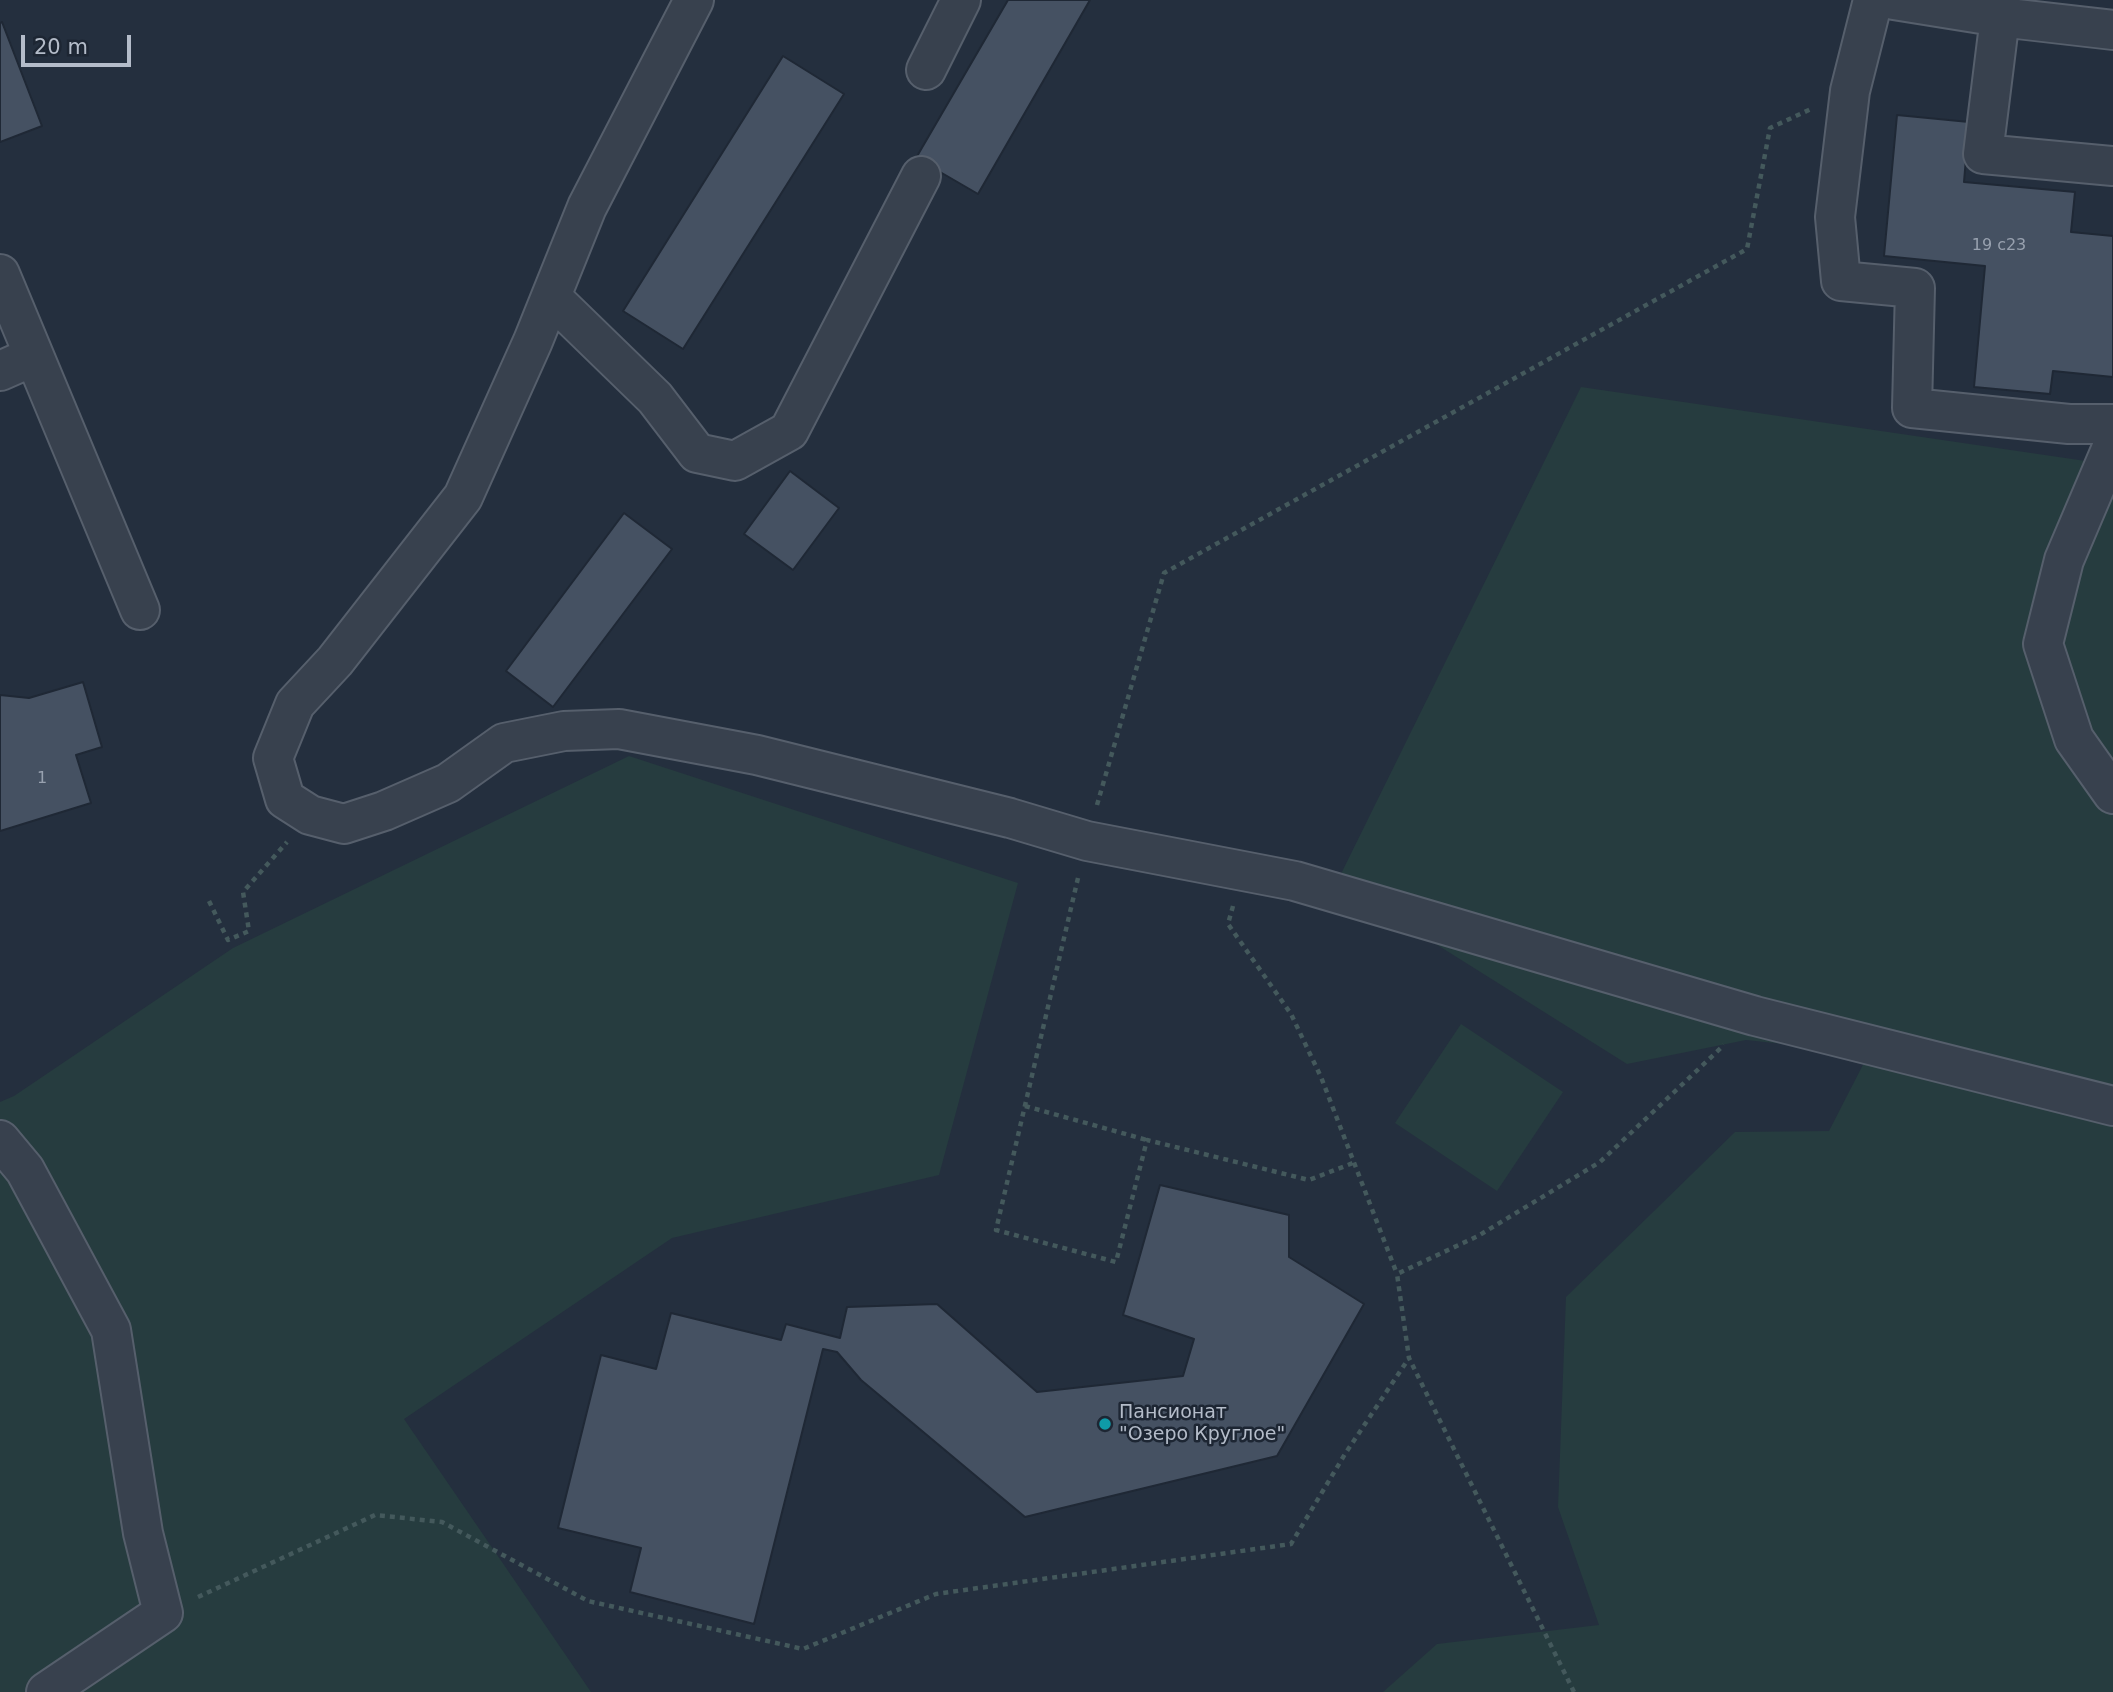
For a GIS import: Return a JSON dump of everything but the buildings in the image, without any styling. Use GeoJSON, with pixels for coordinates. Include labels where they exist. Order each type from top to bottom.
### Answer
{"type":"FeatureCollection","features":[{"type":"Feature","properties":{"kind":"street"},"geometry":{"type":"LineString","coordinates":[[694,0],[587,207],[551,297],[463,497],[335,661],[295,704],[273,758],[285,799],[310,815],[344,824],[384,811],[448,783],[504,743],[564,731],[619,729],[757,755],[1010,818],[1087,841],[1295,881],[1755,1016],[2113,1105]]}},
{"type":"Feature","properties":{"kind":"street"},"geometry":{"type":"LineString","coordinates":[[926,70],[961,0]]}},
{"type":"Feature","properties":{"kind":"street"},"geometry":{"type":"LineString","coordinates":[[1874,0],[1850,91],[1835,217],[1841,281],[1915,288],[1912,408],[2069,424],[2113,424]]}},
{"type":"Feature","properties":{"kind":"street"},"geometry":{"type":"LineString","coordinates":[[1894,0],[2000,17],[2061,12],[2113,30]]}},
{"type":"Feature","properties":{"kind":"street"},"geometry":{"type":"LineString","coordinates":[[2000,17],[1983,154],[2113,166]]}},
{"type":"Feature","properties":{"kind":"street"},"geometry":{"type":"LineString","coordinates":[[551,297],[655,398],[696,453],[735,461],[789,431],[921,176]]}},
{"type":"Feature","properties":{"kind":"street"},"geometry":{"type":"LineString","coordinates":[[0,274],[140,610]]}},
{"type":"Feature","properties":{"kind":"street"},"geometry":{"type":"LineString","coordinates":[[0,372],[34,356]]}},
{"type":"Feature","properties":{"kind":"street"},"geometry":{"type":"LineString","coordinates":[[2113,445],[2064,560],[2043,644],[2074,739],[2113,794]]}},
{"type":"Feature","properties":{"kind":"street"},"geometry":{"type":"LineString","coordinates":[[0,1140],[25,1170],[111,1330],[143,1533],[163,1613],[46,1692]]}},
{"type":"Feature","properties":{"kind":"path"},"geometry":{"type":"LineString","coordinates":[[1147,1140],[1116,1262],[996,1230],[1087,841],[1164,573],[1747,249],[1770,128],[1850,91]]}},
{"type":"Feature","properties":{"kind":"path"},"geometry":{"type":"LineString","coordinates":[[209,901],[228,940],[249,931],[243,892],[310,815]]}},
{"type":"Feature","properties":{"kind":"path"},"geometry":{"type":"LineString","coordinates":[[1241,871],[1228,924],[1291,1014],[1321,1077],[1397,1274],[1409,1357],[1574,1692]]}},
{"type":"Feature","properties":{"kind":"path"},"geometry":{"type":"LineString","coordinates":[[1397,1274],[1478,1236],[1600,1162],[1755,1016]]}},
{"type":"Feature","properties":{"kind":"path"},"geometry":{"type":"LineString","coordinates":[[1025,1106],[1147,1140],[1309,1180],[1353,1163]]}},
{"type":"Feature","properties":{"kind":"path"},"geometry":{"type":"LineString","coordinates":[[163,1613],[375,1515],[442,1522],[588,1601],[803,1648],[936,1594],[1290,1544],[1409,1357]]}},
{"type":"Feature","properties":{"kind":"green space"},"geometry":{"type":"Polygon","coordinates":[[[1581,387],[2113,465],[2113,1692],[1383,1692],[1437,1644],[1599,1625],[1558,1507],[1566,1297],[1735,1132],[1829,1131],[1869,1053],[1746,1040],[1627,1064],[1337,882],[1581,387]]]}},
{"type":"Feature","properties":{"kind":"green space"},"geometry":{"type":"Polygon","coordinates":[[[629,756],[1018,883],[939,1175],[672,1238],[404,1419],[591,1692],[0,1692],[0,1102],[14,1096],[233,948],[629,756]]]}},
{"type":"Feature","properties":{"kind":"green space"},"geometry":{"type":"Polygon","coordinates":[[[1461,1024],[1563,1092],[1497,1191],[1395,1123],[1461,1024]]]}},
{"type":"Feature","properties":{"kind":"place","name":"Пансионат \"Озеро Круглое\""},"geometry":{"type":"Point","coordinates":[1105,1424]}}]}
